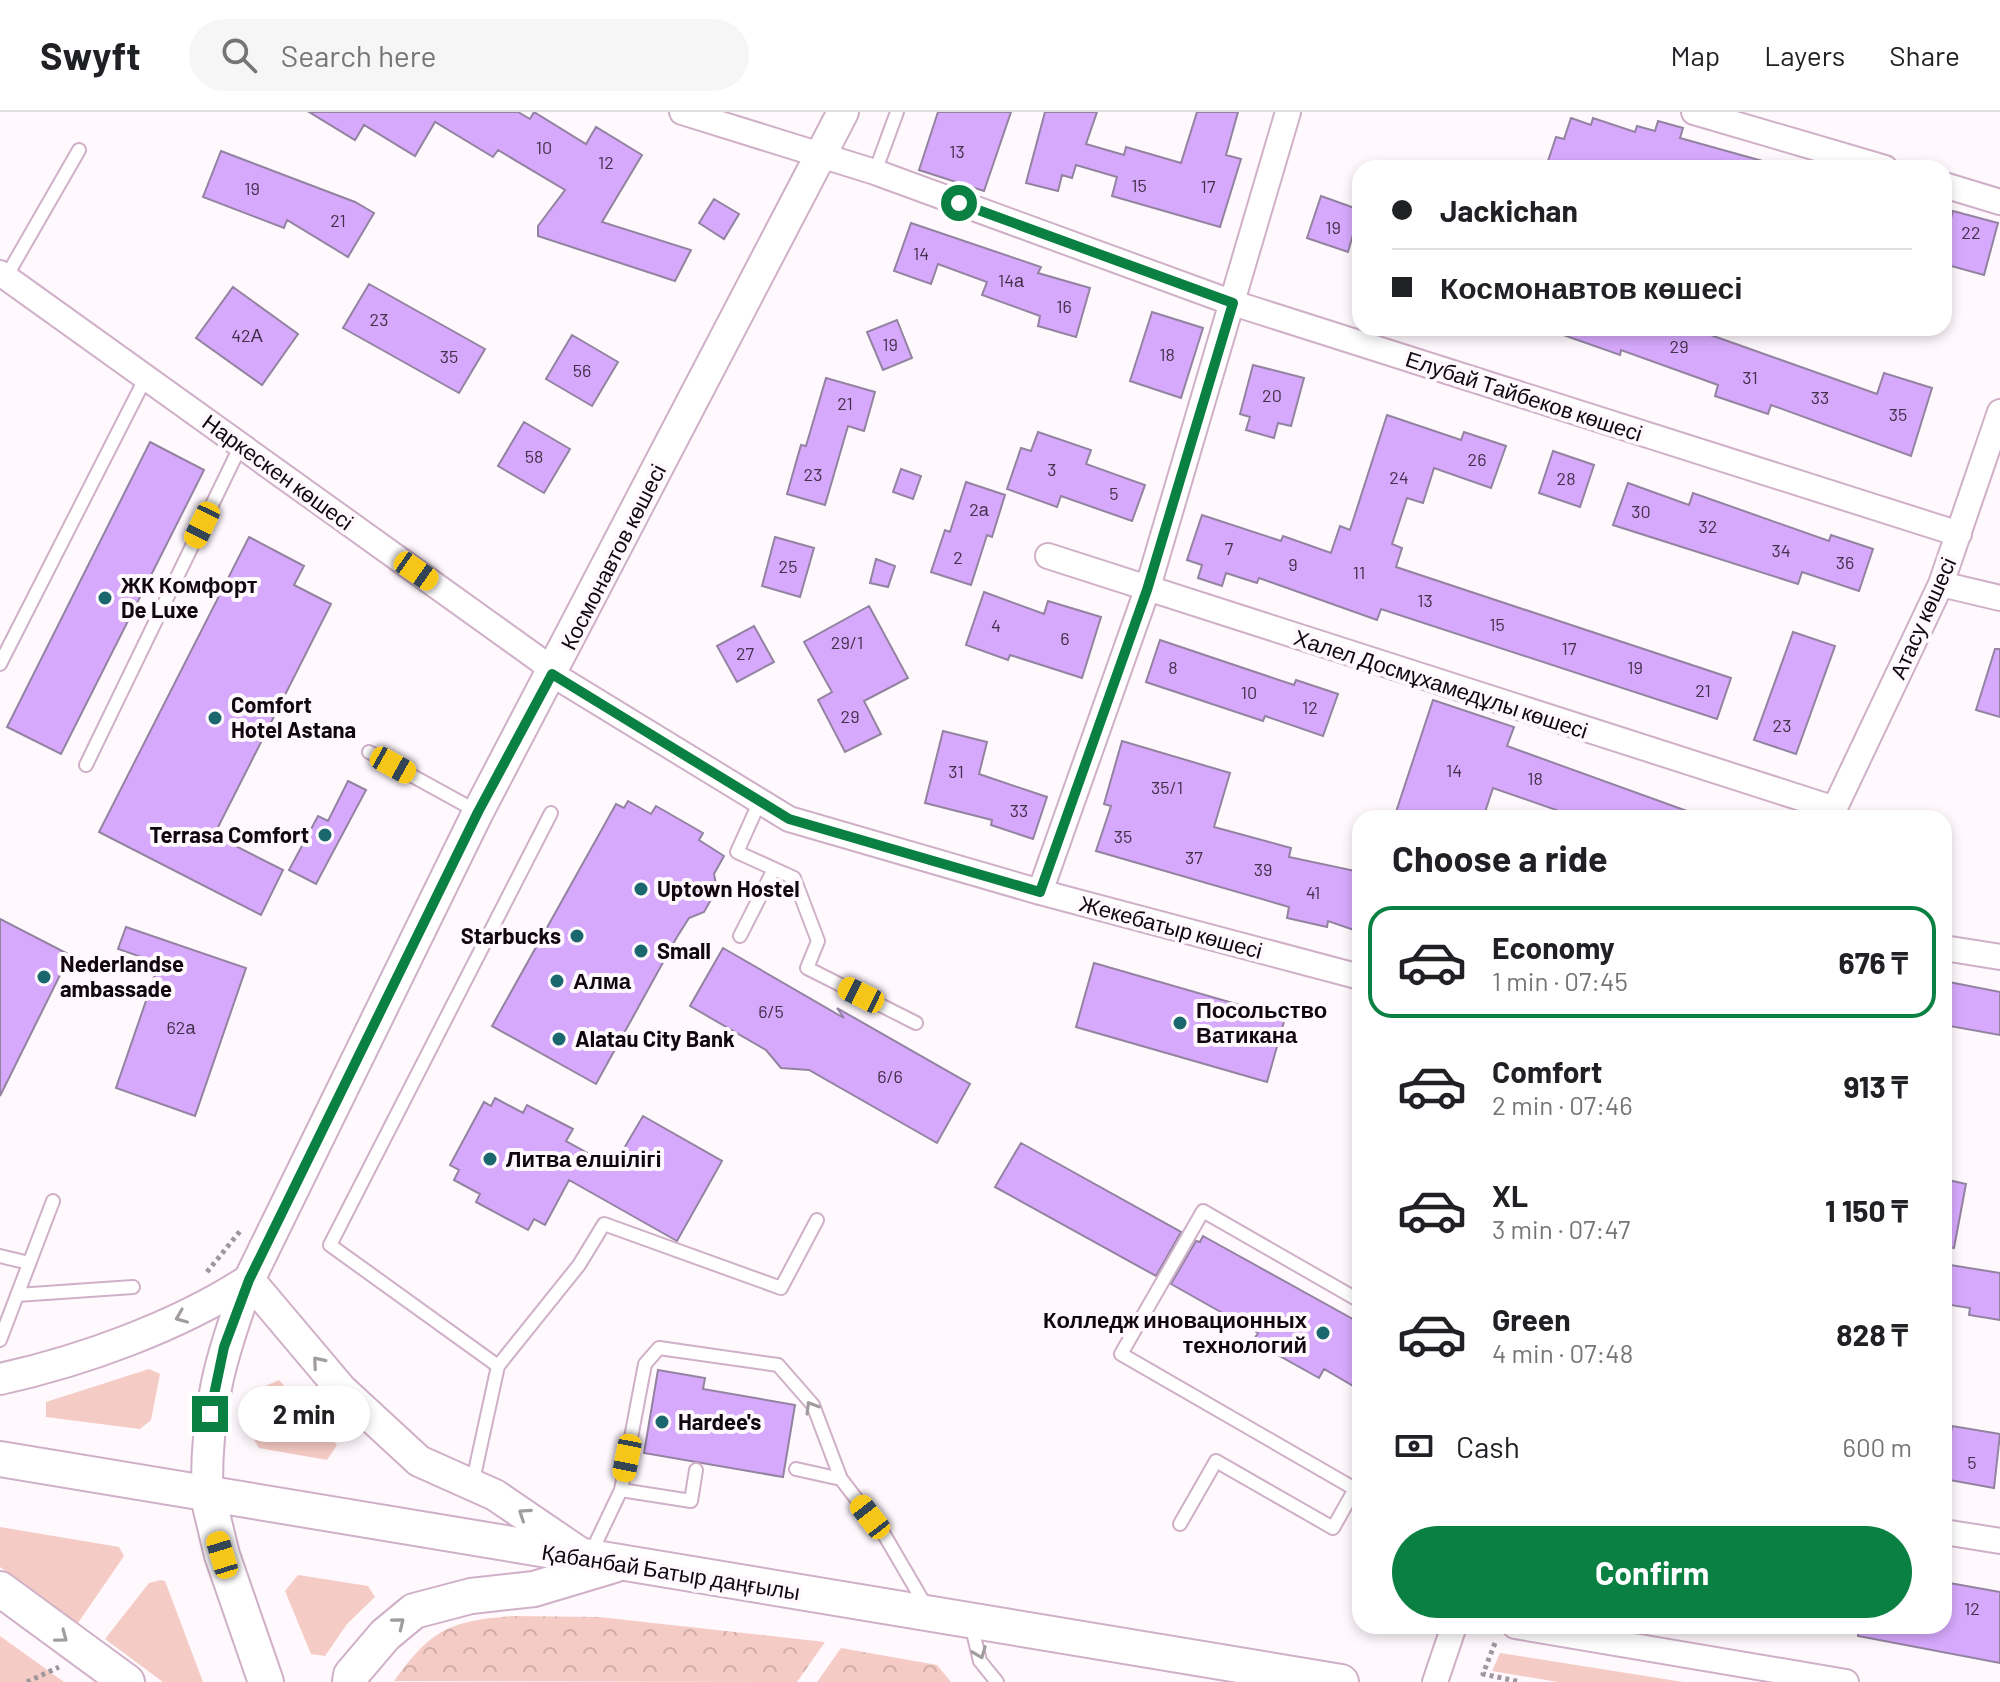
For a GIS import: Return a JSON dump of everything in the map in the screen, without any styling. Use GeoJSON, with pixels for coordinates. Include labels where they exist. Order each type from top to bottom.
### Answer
{"type":"FeatureCollection","features":[{"type":"Feature","properties":{"kind":"main road","name":"Қабанбай Батыр даңғылы"},"geometry":{"type":"LineString","coordinates":[[0,1459],[1341,1682]]}},
{"type":"Feature","properties":{"kind":"main road"},"geometry":{"type":"LineString","coordinates":[[207,1493],[222,1555],[266,1682]]}},
{"type":"Feature","properties":{"kind":"main road"},"geometry":{"type":"LineString","coordinates":[[350,1682],[351,1675],[385,1635],[414,1611],[471,1596],[534,1589],[604,1561]]}},
{"type":"Feature","properties":{"kind":"main road"},"geometry":{"type":"LineString","coordinates":[[0,1589],[127,1682]]}},
{"type":"Feature","properties":{"kind":"street","name":"Елубай Тайбеков көшесі"},"geometry":{"type":"LineString","coordinates":[[682,112],[875,172],[1233,303],[1959,534]]}},
{"type":"Feature","properties":{"kind":"street","name":"Космонавтов көшесі"},"geometry":{"type":"LineString","coordinates":[[207,1493],[206,1434],[213,1394],[224,1347],[249,1280],[478,812],[843,112]]}},
{"type":"Feature","properties":{"kind":"street"},"geometry":{"type":"LineString","coordinates":[[1040,892],[1147,590],[1288,112]]}},
{"type":"Feature","properties":{"kind":"street"},"geometry":{"type":"LineString","coordinates":[[1694,112],[1858,160]]}},
{"type":"Feature","properties":{"kind":"street"},"geometry":{"type":"LineString","coordinates":[[1952,187],[2000,202]]}},
{"type":"Feature","properties":{"kind":"street","name":"Наркескен көшесі"},"geometry":{"type":"LineString","coordinates":[[3,275],[541,661],[552,674]]}},
{"type":"Feature","properties":{"kind":"street","name":"Атасу көшесі"},"geometry":{"type":"LineString","coordinates":[[1834,810],[1941,584],[2000,412]]}},
{"type":"Feature","properties":{"kind":"street","name":"Халел Досмұхамедұлы көшесі"},"geometry":{"type":"LineString","coordinates":[[1048,556],[1820,810]]}},
{"type":"Feature","properties":{"kind":"street"},"geometry":{"type":"LineString","coordinates":[[1941,584],[2000,598]]}},
{"type":"Feature","properties":{"kind":"street","name":"Жекебатыр көшесі"},"geometry":{"type":"LineString","coordinates":[[552,674],[789,819],[1040,892],[1352,975]]}},
{"type":"Feature","properties":{"kind":"street"},"geometry":{"type":"LineString","coordinates":[[1952,949],[2000,957]]}},
{"type":"Feature","properties":{"kind":"street"},"geometry":{"type":"LineString","coordinates":[[0,1379],[96,1350],[187,1315],[249,1280],[341,1389],[419,1461],[495,1495],[604,1561]]}},
{"type":"Feature","properties":{"kind":"street"},"geometry":{"type":"LineString","coordinates":[[1952,1533],[2000,1541]]}},
{"type":"Feature","properties":{"kind":"street"},"geometry":{"type":"LineString","coordinates":[[1435,1682],[1451,1634]]}},
{"type":"Feature","properties":{"kind":"street"},"geometry":{"type":"LineString","coordinates":[[1562,1634],[1846,1682]]}},
{"type":"Feature","properties":{"kind":"lane"},"geometry":{"type":"LineString","coordinates":[[875,172],[897,112]]}},
{"type":"Feature","properties":{"kind":"lane"},"geometry":{"type":"LineString","coordinates":[[3,275],[79,150]]}},
{"type":"Feature","properties":{"kind":"lane"},"geometry":{"type":"LineString","coordinates":[[0,664],[146,377]]}},
{"type":"Feature","properties":{"kind":"lane"},"geometry":{"type":"LineString","coordinates":[[86,765],[241,445]]}},
{"type":"Feature","properties":{"kind":"lane"},"geometry":{"type":"LineString","coordinates":[[369,752],[478,812]]}},
{"type":"Feature","properties":{"kind":"lane"},"geometry":{"type":"LineString","coordinates":[[760,801],[737,852],[794,878],[818,941],[807,968],[916,1023]]}},
{"type":"Feature","properties":{"kind":"lane"},"geometry":{"type":"LineString","coordinates":[[498,1366],[330,1245],[551,813]]}},
{"type":"Feature","properties":{"kind":"lane"},"geometry":{"type":"LineString","coordinates":[[740,936],[774,869]]}},
{"type":"Feature","properties":{"kind":"lane"},"geometry":{"type":"LineString","coordinates":[[0,1340],[53,1201]]}},
{"type":"Feature","properties":{"kind":"lane"},"geometry":{"type":"LineString","coordinates":[[1352,1296],[1203,1211],[1121,1354],[1352,1487]]}},
{"type":"Feature","properties":{"kind":"lane"},"geometry":{"type":"LineString","coordinates":[[472,1485],[498,1366],[579,1265],[604,1224],[781,1288],[817,1220]]}},
{"type":"Feature","properties":{"kind":"lane"},"geometry":{"type":"LineString","coordinates":[[0,1256],[29,1263]]}},
{"type":"Feature","properties":{"kind":"lane"},"geometry":{"type":"LineString","coordinates":[[17,1295],[133,1287]]}},
{"type":"Feature","properties":{"kind":"lane"},"geometry":{"type":"LineString","coordinates":[[604,1561],[645,1364],[659,1348],[778,1365],[813,1405],[841,1479],[885,1536],[930,1614]]}},
{"type":"Feature","properties":{"kind":"lane"},"geometry":{"type":"LineString","coordinates":[[1180,1524],[1216,1461],[1333,1528],[1352,1494]]}},
{"type":"Feature","properties":{"kind":"lane"},"geometry":{"type":"LineString","coordinates":[[796,1469],[841,1479]]}},
{"type":"Feature","properties":{"kind":"lane"},"geometry":{"type":"LineString","coordinates":[[621,1490],[691,1501],[696,1470]]}},
{"type":"Feature","properties":{"kind":"lane"},"geometry":{"type":"LineString","coordinates":[[970,1621],[980,1661],[997,1682]]}},
{"type":"Feature","properties":{"kind":"path"},"geometry":{"type":"LineString","coordinates":[[1495,1643],[1483,1674],[1521,1682]]}},
{"type":"Feature","properties":{"kind":"path"},"geometry":{"type":"LineString","coordinates":[[27,1682],[63,1665]]}},
{"type":"Feature","properties":{"kind":"green space"},"geometry":{"type":"Polygon","coordinates":[[[149,1369],[160,1374],[151,1420],[140,1429],[46,1417],[46,1402],[149,1369]]]}},
{"type":"Feature","properties":{"kind":"green space"},"geometry":{"type":"Polygon","coordinates":[[[279,1380],[337,1445],[327,1460],[259,1448],[254,1440],[261,1388],[279,1380]]]}},
{"type":"Feature","properties":{"kind":"green space"},"geometry":{"type":"Polygon","coordinates":[[[0,1527],[119,1547],[124,1556],[78,1623],[0,1567],[0,1527]]]}},
{"type":"Feature","properties":{"kind":"green space"},"geometry":{"type":"Polygon","coordinates":[[[298,1575],[368,1586],[375,1597],[347,1624],[325,1656],[311,1654],[285,1591],[298,1575]]]}},
{"type":"Feature","properties":{"kind":"green space"},"geometry":{"type":"Polygon","coordinates":[[[165,1581],[203,1682],[163,1682],[105,1639],[149,1583],[165,1581]]]}},
{"type":"Feature","properties":{"kind":"green space"},"geometry":{"type":"Polygon","coordinates":[[[512,1616],[599,1617],[825,1642],[797,1682],[394,1681],[431,1639],[444,1631],[472,1621],[512,1616]]]}},
{"type":"Feature","properties":{"kind":"green space"},"geometry":{"type":"Polygon","coordinates":[[[0,1636],[64,1682],[0,1682],[0,1636]]]}},
{"type":"Feature","properties":{"kind":"green space"},"geometry":{"type":"Polygon","coordinates":[[[841,1648],[937,1665],[951,1682],[817,1682],[841,1648]]]}},
{"type":"Feature","properties":{"kind":"green space"},"geometry":{"type":"Polygon","coordinates":[[[1500,1653],[1683,1682],[1558,1682],[1492,1671],[1500,1653]]]}},
{"type":"Feature","properties":{"kind":"building"},"geometry":{"type":"Polygon","coordinates":[[[309,112],[518,112],[530,119],[534,112],[586,144],[596,127],[642,155],[602,222],[691,250],[675,281],[538,236],[538,226],[565,190],[498,150],[493,157],[435,122],[415,156],[364,125],[355,140],[309,112]]]}},
{"type":"Feature","properties":{"kind":"building"},"geometry":{"type":"Polygon","coordinates":[[[938,112],[1011,112],[984,191],[919,170],[938,112]]]}},
{"type":"Feature","properties":{"kind":"building"},"geometry":{"type":"Polygon","coordinates":[[[1045,112],[1097,112],[1086,144],[1124,155],[1126,147],[1181,163],[1197,112],[1238,112],[1226,155],[1241,159],[1220,227],[1112,196],[1117,177],[1076,165],[1072,178],[1062,175],[1058,191],[1026,183],[1045,112]]]}},
{"type":"Feature","properties":{"kind":"building"},"geometry":{"type":"Polygon","coordinates":[[[1571,118],[1591,125],[1593,118],[1635,132],[1637,126],[1655,131],[1658,121],[1683,128],[1680,138],[1759,160],[1548,160],[1556,137],[1564,139],[1571,118]]]}},
{"type":"Feature","properties":{"kind":"building"},"geometry":{"type":"Polygon","coordinates":[[[221,151],[355,202],[374,213],[348,257],[287,220],[284,228],[203,197],[221,151]]]}},
{"type":"Feature","properties":{"kind":"building"},"geometry":{"type":"Polygon","coordinates":[[[1321,196],[1352,207],[1352,238],[1348,252],[1307,238],[1321,196]]]}},
{"type":"Feature","properties":{"kind":"building"},"geometry":{"type":"Polygon","coordinates":[[[714,199],[739,214],[724,239],[699,223],[714,199]]]}},
{"type":"Feature","properties":{"kind":"building"},"geometry":{"type":"Polygon","coordinates":[[[1953,211],[1998,223],[1984,275],[1952,266],[1953,211]]]}},
{"type":"Feature","properties":{"kind":"building"},"geometry":{"type":"Polygon","coordinates":[[[911,223],[1041,267],[1038,273],[1090,288],[1076,337],[1038,326],[1040,316],[982,295],[987,282],[938,264],[931,284],[894,271],[911,223]]]}},
{"type":"Feature","properties":{"kind":"building"},"geometry":{"type":"Polygon","coordinates":[[[369,284],[485,349],[459,393],[343,328],[369,284]]]}},
{"type":"Feature","properties":{"kind":"building"},"geometry":{"type":"Polygon","coordinates":[[[233,287],[298,334],[262,385],[196,338],[233,287]]]}},
{"type":"Feature","properties":{"kind":"building"},"geometry":{"type":"Polygon","coordinates":[[[1152,312],[1203,328],[1181,398],[1130,381],[1152,312]]]}},
{"type":"Feature","properties":{"kind":"building"},"geometry":{"type":"Polygon","coordinates":[[[897,320],[912,358],[883,370],[867,332],[897,320]]]}},
{"type":"Feature","properties":{"kind":"building"},"geometry":{"type":"Polygon","coordinates":[[[572,335],[618,362],[592,406],[546,379],[572,335]]]}},
{"type":"Feature","properties":{"kind":"building"},"geometry":{"type":"Polygon","coordinates":[[[1566,336],[1714,336],[1877,394],[1884,373],[1932,388],[1911,456],[1771,405],[1768,414],[1715,396],[1718,385],[1621,350],[1620,355],[1566,336]]]}},
{"type":"Feature","properties":{"kind":"building"},"geometry":{"type":"Polygon","coordinates":[[[1253,365],[1304,378],[1291,426],[1278,423],[1274,438],[1246,430],[1250,417],[1240,414],[1253,365]]]}},
{"type":"Feature","properties":{"kind":"building"},"geometry":{"type":"Polygon","coordinates":[[[826,378],[875,392],[864,431],[848,426],[825,505],[787,494],[801,445],[806,446],[826,378]]]}},
{"type":"Feature","properties":{"kind":"building"},"geometry":{"type":"Polygon","coordinates":[[[1387,415],[1461,440],[1464,432],[1506,446],[1491,488],[1434,468],[1423,503],[1407,498],[1392,544],[1402,548],[1396,567],[1731,678],[1717,719],[1381,609],[1377,620],[1259,578],[1257,583],[1226,573],[1222,586],[1198,578],[1202,565],[1187,560],[1202,515],[1281,541],[1283,536],[1331,553],[1340,526],[1350,530],[1387,415]]]}},
{"type":"Feature","properties":{"kind":"building"},"geometry":{"type":"Polygon","coordinates":[[[524,422],[570,449],[544,493],[498,466],[524,422]]]}},
{"type":"Feature","properties":{"kind":"building"},"geometry":{"type":"Polygon","coordinates":[[[1038,432],[1091,450],[1086,464],[1145,485],[1132,521],[1061,496],[1057,507],[1007,489],[1021,448],[1031,451],[1038,432]]]}},
{"type":"Feature","properties":{"kind":"building","name":"ЖК Комфорт De Luxe"},"geometry":{"type":"Polygon","coordinates":[[[150,442],[204,470],[61,754],[7,727],[150,442]]]}},
{"type":"Feature","properties":{"kind":"building"},"geometry":{"type":"Polygon","coordinates":[[[1553,451],[1594,465],[1580,507],[1539,493],[1553,451]]]}},
{"type":"Feature","properties":{"kind":"building"},"geometry":{"type":"Polygon","coordinates":[[[901,469],[921,476],[913,499],[893,492],[901,469]]]}},
{"type":"Feature","properties":{"kind":"building"},"geometry":{"type":"Polygon","coordinates":[[[966,482],[1005,495],[992,537],[987,535],[971,585],[931,572],[945,530],[950,532],[966,482]]]}},
{"type":"Feature","properties":{"kind":"building"},"geometry":{"type":"Polygon","coordinates":[[[1628,483],[1689,505],[1693,493],[1829,541],[1831,535],[1873,549],[1859,591],[1802,572],[1798,584],[1613,525],[1628,483]]]}},
{"type":"Feature","properties":{"kind":"building","name":"Comfort Hotel Astana"},"geometry":{"type":"Polygon","coordinates":[[[249,537],[304,566],[294,585],[331,604],[214,835],[283,870],[261,915],[99,832],[249,537]]]}},
{"type":"Feature","properties":{"kind":"building"},"geometry":{"type":"Polygon","coordinates":[[[775,537],[814,548],[800,597],[762,586],[775,537]]]}},
{"type":"Feature","properties":{"kind":"building"},"geometry":{"type":"Polygon","coordinates":[[[876,559],[895,566],[888,587],[870,583],[876,559]]]}},
{"type":"Feature","properties":{"kind":"building"},"geometry":{"type":"Polygon","coordinates":[[[984,592],[1044,614],[1048,601],[1101,617],[1082,678],[1010,655],[1008,660],[966,645],[984,592]]]}},
{"type":"Feature","properties":{"kind":"building"},"geometry":{"type":"Polygon","coordinates":[[[869,606],[908,678],[864,701],[881,734],[845,752],[818,700],[832,692],[804,642],[869,606]]]}},
{"type":"Feature","properties":{"kind":"building"},"geometry":{"type":"Polygon","coordinates":[[[754,626],[774,662],[737,682],[717,646],[754,626]]]}},
{"type":"Feature","properties":{"kind":"building"},"geometry":{"type":"Polygon","coordinates":[[[1793,632],[1835,646],[1796,754],[1754,740],[1793,632]]]}},
{"type":"Feature","properties":{"kind":"building"},"geometry":{"type":"Polygon","coordinates":[[[1160,640],[1294,685],[1296,680],[1338,694],[1323,736],[1265,716],[1263,721],[1146,682],[1160,640]]]}},
{"type":"Feature","properties":{"kind":"building"},"geometry":{"type":"Polygon","coordinates":[[[1995,649],[2000,649],[2000,717],[1976,710],[1995,649]]]}},
{"type":"Feature","properties":{"kind":"building"},"geometry":{"type":"Polygon","coordinates":[[[1433,700],[1514,727],[1507,746],[1684,810],[1556,810],[1493,788],[1486,810],[1397,810],[1433,700]]]}},
{"type":"Feature","properties":{"kind":"building"},"geometry":{"type":"Polygon","coordinates":[[[943,731],[987,742],[979,774],[1047,797],[1033,839],[991,825],[992,820],[925,803],[943,731]]]}},
{"type":"Feature","properties":{"kind":"building"},"geometry":{"type":"Polygon","coordinates":[[[1122,741],[1230,773],[1214,827],[1291,848],[1289,857],[1352,870],[1352,929],[1328,921],[1327,927],[1287,918],[1289,907],[1096,851],[1111,806],[1104,804],[1122,741]]]}},
{"type":"Feature","properties":{"kind":"building","name":"Terrasa Comfort"},"geometry":{"type":"Polygon","coordinates":[[[348,781],[366,790],[316,884],[289,870],[318,816],[328,821],[348,781]]]}},
{"type":"Feature","properties":{"kind":"building"},"geometry":{"type":"Polygon","coordinates":[[[628,801],[651,814],[656,806],[703,833],[699,840],[724,856],[714,874],[717,889],[704,912],[689,918],[677,937],[596,1084],[492,1026],[616,804],[624,808],[628,801]]]}},
{"type":"Feature","properties":{"kind":"building"},"geometry":{"type":"Polygon","coordinates":[[[0,919],[70,955],[0,1096],[0,919]]]}},
{"type":"Feature","properties":{"kind":"building"},"geometry":{"type":"Polygon","coordinates":[[[126,927],[246,968],[195,1116],[116,1088],[159,963],[118,949],[126,927]]]}},
{"type":"Feature","properties":{"kind":"building"},"geometry":{"type":"Polygon","coordinates":[[[723,948],[844,1018],[837,1008],[970,1084],[937,1143],[809,1070],[781,1068],[766,1050],[690,1006],[723,948]]]}},
{"type":"Feature","properties":{"kind":"building","name":"Посольство Ватикана"},"geometry":{"type":"Polygon","coordinates":[[[1094,963],[1285,1018],[1267,1082],[1076,1027],[1094,963]]]}},
{"type":"Feature","properties":{"kind":"building"},"geometry":{"type":"Polygon","coordinates":[[[1952,983],[2000,992],[2000,1035],[1952,1026],[1952,983]]]}},
{"type":"Feature","properties":{"kind":"building"},"geometry":{"type":"Polygon","coordinates":[[[495,1098],[523,1113],[527,1105],[573,1129],[566,1141],[613,1167],[643,1116],[722,1161],[677,1241],[569,1180],[545,1225],[534,1219],[528,1230],[476,1202],[480,1194],[454,1180],[459,1170],[450,1165],[484,1102],[491,1106],[495,1098]]]}},
{"type":"Feature","properties":{"kind":"building"},"geometry":{"type":"Polygon","coordinates":[[[1021,1143],[1181,1232],[1156,1276],[995,1187],[1021,1143]]]}},
{"type":"Feature","properties":{"kind":"building"},"geometry":{"type":"Polygon","coordinates":[[[1952,1181],[1966,1184],[1952,1248],[1952,1181]]]}},
{"type":"Feature","properties":{"kind":"building"},"geometry":{"type":"Polygon","coordinates":[[[1203,1236],[1352,1319],[1352,1385],[1324,1369],[1319,1378],[1253,1341],[1258,1333],[1171,1284],[1196,1241],[1200,1242],[1203,1236]]]}},
{"type":"Feature","properties":{"kind":"building"},"geometry":{"type":"Polygon","coordinates":[[[1952,1265],[2000,1273],[2000,1320],[1969,1315],[1970,1308],[1952,1305],[1952,1265]]]}},
{"type":"Feature","properties":{"kind":"building"},"geometry":{"type":"Polygon","coordinates":[[[658,1370],[705,1378],[703,1389],[795,1405],[783,1477],[644,1453],[658,1370]]]}},
{"type":"Feature","properties":{"kind":"building"},"geometry":{"type":"Polygon","coordinates":[[[1952,1426],[2000,1434],[1994,1488],[1952,1480],[1952,1426]]]}},
{"type":"Feature","properties":{"kind":"building"},"geometry":{"type":"Polygon","coordinates":[[[1952,1583],[2000,1592],[2000,1663],[1858,1636],[1952,1634],[1952,1583]]]}},
{"type":"Feature","properties":{"kind":"place","name":"ЖК Комфорт De Luxe"},"geometry":{"type":"Point","coordinates":[105,598]}},
{"type":"Feature","properties":{"kind":"place","name":"Comfort Hotel Astana"},"geometry":{"type":"Point","coordinates":[215,718]}},
{"type":"Feature","properties":{"kind":"place","name":"Terrasa Comfort"},"geometry":{"type":"Point","coordinates":[325,835]}},
{"type":"Feature","properties":{"kind":"place","name":"Uptown Hostel"},"geometry":{"type":"Point","coordinates":[641,889]}},
{"type":"Feature","properties":{"kind":"place","name":"Starbucks"},"geometry":{"type":"Point","coordinates":[577,936]}},
{"type":"Feature","properties":{"kind":"place","name":"Small"},"geometry":{"type":"Point","coordinates":[641,951]}},
{"type":"Feature","properties":{"kind":"place","name":"Nederlandse ambassade"},"geometry":{"type":"Point","coordinates":[44,977]}},
{"type":"Feature","properties":{"kind":"place","name":"Алма"},"geometry":{"type":"Point","coordinates":[557,981]}},
{"type":"Feature","properties":{"kind":"place","name":"Посольство Ватикана"},"geometry":{"type":"Point","coordinates":[1180,1023]}},
{"type":"Feature","properties":{"kind":"place","name":"Alatau City Bank"},"geometry":{"type":"Point","coordinates":[559,1039]}},
{"type":"Feature","properties":{"kind":"place","name":"Литва елшілігі"},"geometry":{"type":"Point","coordinates":[490,1159]}},
{"type":"Feature","properties":{"kind":"place","name":"Колледж иновационных технологий"},"geometry":{"type":"Point","coordinates":[1323,1333]}},
{"type":"Feature","properties":{"kind":"place","name":"Hardee's"},"geometry":{"type":"Point","coordinates":[662,1422]}},
{"type":"Feature","properties":{"kind":"route"},"geometry":{"type":"LineString","coordinates":[[210,1414],[224,1347],[249,1280],[478,812],[552,674],[789,819],[1040,892],[1147,590],[1233,303],[959,203]]}}]}
